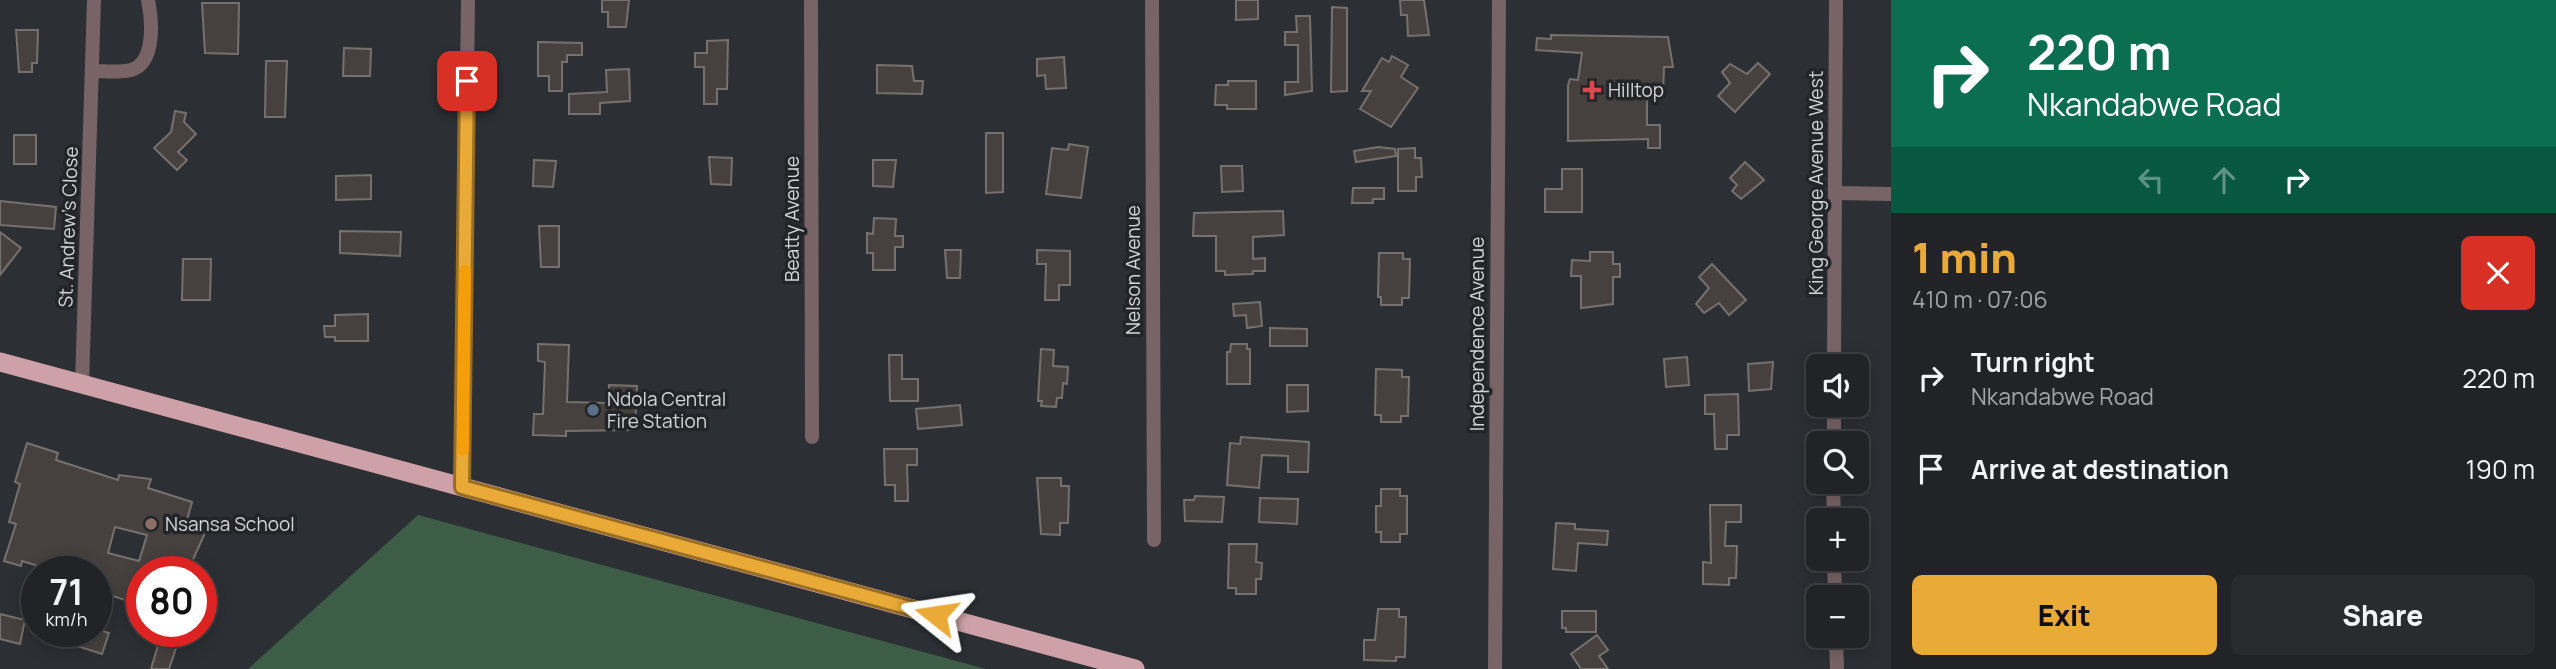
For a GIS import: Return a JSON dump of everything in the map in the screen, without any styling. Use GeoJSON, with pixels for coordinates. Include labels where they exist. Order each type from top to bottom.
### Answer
{"type":"FeatureCollection","features":[{"type":"Feature","properties":{"kind":"highway"},"geometry":{"type":"LineString","coordinates":[[0,362],[1135,669]]}},
{"type":"Feature","properties":{"kind":"street","name":"St. Andrew's Close"},"geometry":{"type":"LineString","coordinates":[[82,384],[94,0]]}},
{"type":"Feature","properties":{"kind":"street"},"geometry":{"type":"LineString","coordinates":[[92,71],[130,70],[144,59],[149,43],[148,0]]}},
{"type":"Feature","properties":{"kind":"street"},"geometry":{"type":"LineString","coordinates":[[462,487],[468,0]]}},
{"type":"Feature","properties":{"kind":"street","name":"Beatty Avenue"},"geometry":{"type":"LineString","coordinates":[[811,0],[812,437]]}},
{"type":"Feature","properties":{"kind":"street","name":"Nelson Avenue"},"geometry":{"type":"LineString","coordinates":[[1152,0],[1154,540]]}},
{"type":"Feature","properties":{"kind":"street","name":"Independence Avenue"},"geometry":{"type":"LineString","coordinates":[[1495,669],[1499,0]]}},
{"type":"Feature","properties":{"kind":"street","name":"King George Avenue West"},"geometry":{"type":"LineString","coordinates":[[1835,354],[1836,0]]}},
{"type":"Feature","properties":{"kind":"street"},"geometry":{"type":"LineString","coordinates":[[1836,193],[1891,194]]}},
{"type":"Feature","properties":{"kind":"street"},"geometry":{"type":"LineString","coordinates":[[1836,648],[1837,669]]}},
{"type":"Feature","properties":{"kind":"green space"},"geometry":{"type":"Polygon","coordinates":[[[418,515],[986,669],[248,669],[418,515]]]}},
{"type":"Feature","properties":{"kind":"building"},"geometry":{"type":"Polygon","coordinates":[[[602,0],[629,0],[626,27],[608,27],[608,12],[602,12],[602,0]]]}},
{"type":"Feature","properties":{"kind":"building"},"geometry":{"type":"Polygon","coordinates":[[[1236,0],[1258,0],[1258,19],[1236,20],[1236,0]]]}},
{"type":"Feature","properties":{"kind":"building"},"geometry":{"type":"Polygon","coordinates":[[[1400,0],[1424,0],[1429,35],[1408,36],[1407,15],[1401,15],[1400,0]]]}},
{"type":"Feature","properties":{"kind":"building"},"geometry":{"type":"Polygon","coordinates":[[[202,3],[239,3],[238,54],[205,53],[202,3]]]}},
{"type":"Feature","properties":{"kind":"building"},"geometry":{"type":"Polygon","coordinates":[[[1332,7],[1347,8],[1347,91],[1331,92],[1332,7]]]}},
{"type":"Feature","properties":{"kind":"building"},"geometry":{"type":"Polygon","coordinates":[[[1296,16],[1310,16],[1312,91],[1285,95],[1285,82],[1298,82],[1298,45],[1285,45],[1285,32],[1297,32],[1296,16]]]}},
{"type":"Feature","properties":{"kind":"building"},"geometry":{"type":"Polygon","coordinates":[[[16,30],[38,30],[37,63],[32,63],[32,72],[19,72],[16,30]]]}},
{"type":"Feature","properties":{"kind":"building"},"geometry":{"type":"Polygon","coordinates":[[[1551,35],[1668,37],[1673,67],[1664,67],[1663,98],[1647,97],[1647,125],[1660,125],[1660,148],[1648,148],[1648,139],[1568,141],[1568,85],[1570,79],[1578,80],[1582,53],[1536,50],[1537,38],[1551,39],[1551,35]]]}},
{"type":"Feature","properties":{"kind":"building"},"geometry":{"type":"Polygon","coordinates":[[[728,40],[727,89],[717,89],[717,104],[704,104],[704,67],[695,67],[695,53],[707,53],[707,41],[728,40]]]}},
{"type":"Feature","properties":{"kind":"building"},"geometry":{"type":"Polygon","coordinates":[[[538,42],[582,43],[582,55],[567,55],[567,62],[562,62],[562,91],[549,91],[549,76],[538,76],[538,42]]]}},
{"type":"Feature","properties":{"kind":"building"},"geometry":{"type":"Polygon","coordinates":[[[344,48],[371,49],[370,76],[343,76],[344,48]]]}},
{"type":"Feature","properties":{"kind":"building"},"geometry":{"type":"Polygon","coordinates":[[[1392,56],[1408,65],[1401,77],[1418,88],[1391,127],[1360,109],[1371,91],[1362,91],[1382,58],[1389,62],[1392,56]]]}},
{"type":"Feature","properties":{"kind":"building"},"geometry":{"type":"Polygon","coordinates":[[[1064,57],[1066,88],[1046,89],[1045,75],[1037,76],[1037,59],[1064,57]]]}},
{"type":"Feature","properties":{"kind":"building"},"geometry":{"type":"Polygon","coordinates":[[[266,61],[287,61],[285,117],[265,117],[266,61]]]}},
{"type":"Feature","properties":{"kind":"building"},"geometry":{"type":"Polygon","coordinates":[[[1758,63],[1770,74],[1735,112],[1718,96],[1730,83],[1722,72],[1730,64],[1747,74],[1758,63]]]}},
{"type":"Feature","properties":{"kind":"building"},"geometry":{"type":"Polygon","coordinates":[[[877,65],[912,66],[914,81],[923,81],[922,94],[877,93],[877,65]]]}},
{"type":"Feature","properties":{"kind":"building"},"geometry":{"type":"Polygon","coordinates":[[[629,69],[630,101],[600,103],[600,114],[569,114],[569,94],[607,92],[606,70],[629,69]]]}},
{"type":"Feature","properties":{"kind":"building"},"geometry":{"type":"Polygon","coordinates":[[[1228,81],[1256,81],[1256,109],[1227,109],[1227,105],[1215,105],[1216,85],[1228,85],[1228,81]]]}},
{"type":"Feature","properties":{"kind":"building"},"geometry":{"type":"Polygon","coordinates":[[[175,111],[186,113],[184,122],[196,134],[178,152],[187,160],[177,170],[154,148],[171,132],[175,111]]]}},
{"type":"Feature","properties":{"kind":"building"},"geometry":{"type":"Polygon","coordinates":[[[986,133],[1003,133],[1003,192],[986,193],[986,133]]]}},
{"type":"Feature","properties":{"kind":"building"},"geometry":{"type":"Polygon","coordinates":[[[14,135],[36,135],[36,164],[14,164],[14,135]]]}},
{"type":"Feature","properties":{"kind":"building"},"geometry":{"type":"Polygon","coordinates":[[[1069,144],[1088,147],[1081,198],[1046,194],[1052,148],[1068,150],[1069,144]]]}},
{"type":"Feature","properties":{"kind":"building"},"geometry":{"type":"Polygon","coordinates":[[[1378,147],[1395,149],[1396,156],[1356,162],[1354,151],[1378,147]]]}},
{"type":"Feature","properties":{"kind":"building"},"geometry":{"type":"Polygon","coordinates":[[[1415,148],[1415,158],[1421,158],[1422,177],[1416,177],[1416,191],[1398,191],[1398,149],[1415,148]]]}},
{"type":"Feature","properties":{"kind":"building"},"geometry":{"type":"Polygon","coordinates":[[[709,157],[732,158],[731,185],[711,184],[709,157]]]}},
{"type":"Feature","properties":{"kind":"building"},"geometry":{"type":"Polygon","coordinates":[[[534,160],[556,161],[553,187],[533,186],[534,160]]]}},
{"type":"Feature","properties":{"kind":"building"},"geometry":{"type":"Polygon","coordinates":[[[873,160],[896,160],[893,187],[873,186],[873,160]]]}},
{"type":"Feature","properties":{"kind":"building"},"geometry":{"type":"Polygon","coordinates":[[[1745,162],[1764,180],[1741,199],[1732,191],[1737,185],[1730,178],[1745,162]]]}},
{"type":"Feature","properties":{"kind":"building"},"geometry":{"type":"Polygon","coordinates":[[[1221,166],[1242,166],[1243,191],[1222,192],[1221,166]]]}},
{"type":"Feature","properties":{"kind":"building"},"geometry":{"type":"Polygon","coordinates":[[[1562,169],[1582,169],[1582,212],[1545,212],[1545,189],[1562,189],[1562,169]]]}},
{"type":"Feature","properties":{"kind":"building"},"geometry":{"type":"Polygon","coordinates":[[[371,175],[371,199],[336,200],[336,176],[371,175]]]}},
{"type":"Feature","properties":{"kind":"building"},"geometry":{"type":"Polygon","coordinates":[[[1353,188],[1384,188],[1384,199],[1373,199],[1373,203],[1352,203],[1353,188]]]}},
{"type":"Feature","properties":{"kind":"building"},"geometry":{"type":"Polygon","coordinates":[[[0,201],[56,207],[54,229],[0,225],[0,201]]]}},
{"type":"Feature","properties":{"kind":"building"},"geometry":{"type":"Polygon","coordinates":[[[1283,211],[1284,235],[1253,237],[1253,259],[1265,258],[1265,271],[1225,275],[1225,271],[1216,271],[1216,236],[1193,236],[1194,213],[1283,211]]]}},
{"type":"Feature","properties":{"kind":"building"},"geometry":{"type":"Polygon","coordinates":[[[874,218],[896,219],[895,236],[903,236],[903,247],[895,247],[895,270],[873,270],[873,253],[867,253],[867,233],[873,234],[874,218]]]}},
{"type":"Feature","properties":{"kind":"building"},"geometry":{"type":"Polygon","coordinates":[[[539,226],[559,226],[559,267],[541,267],[539,226]]]}},
{"type":"Feature","properties":{"kind":"building"},"geometry":{"type":"Polygon","coordinates":[[[340,231],[401,232],[400,256],[340,253],[340,231]]]}},
{"type":"Feature","properties":{"kind":"building"},"geometry":{"type":"Polygon","coordinates":[[[0,232],[21,248],[0,275],[0,232]]]}},
{"type":"Feature","properties":{"kind":"building"},"geometry":{"type":"Polygon","coordinates":[[[945,250],[961,250],[960,278],[947,278],[945,250]]]}},
{"type":"Feature","properties":{"kind":"building"},"geometry":{"type":"Polygon","coordinates":[[[1037,250],[1070,251],[1070,285],[1059,285],[1059,300],[1045,300],[1046,264],[1037,264],[1037,250]]]}},
{"type":"Feature","properties":{"kind":"building"},"geometry":{"type":"Polygon","coordinates":[[[1590,252],[1613,252],[1613,264],[1620,264],[1620,277],[1613,277],[1613,304],[1581,308],[1581,276],[1571,276],[1572,260],[1590,261],[1590,252]]]}},
{"type":"Feature","properties":{"kind":"building"},"geometry":{"type":"Polygon","coordinates":[[[1379,253],[1403,253],[1403,259],[1410,259],[1409,298],[1402,298],[1402,305],[1381,305],[1381,297],[1378,297],[1379,253]]]}},
{"type":"Feature","properties":{"kind":"building"},"geometry":{"type":"Polygon","coordinates":[[[183,259],[211,259],[210,300],[182,300],[183,259]]]}},
{"type":"Feature","properties":{"kind":"building"},"geometry":{"type":"Polygon","coordinates":[[[1712,264],[1746,300],[1729,315],[1719,303],[1704,313],[1696,304],[1709,288],[1699,277],[1712,264]]]}},
{"type":"Feature","properties":{"kind":"building"},"geometry":{"type":"Polygon","coordinates":[[[1260,302],[1262,326],[1247,328],[1246,315],[1234,316],[1233,304],[1260,302]]]}},
{"type":"Feature","properties":{"kind":"building"},"geometry":{"type":"Polygon","coordinates":[[[368,314],[368,341],[335,341],[335,337],[325,337],[324,326],[335,326],[335,315],[368,314]]]}},
{"type":"Feature","properties":{"kind":"building"},"geometry":{"type":"Polygon","coordinates":[[[1270,328],[1307,329],[1307,346],[1270,346],[1270,328]]]}},
{"type":"Feature","properties":{"kind":"building"},"geometry":{"type":"Polygon","coordinates":[[[538,344],[569,345],[567,402],[609,403],[609,385],[637,386],[635,430],[566,431],[566,436],[533,435],[534,414],[543,414],[545,362],[538,361],[538,344]]]}},
{"type":"Feature","properties":{"kind":"building"},"geometry":{"type":"Polygon","coordinates":[[[1231,344],[1247,344],[1247,349],[1250,349],[1250,384],[1227,384],[1227,352],[1230,352],[1231,344]]]}},
{"type":"Feature","properties":{"kind":"building"},"geometry":{"type":"Polygon","coordinates":[[[1041,349],[1054,350],[1053,366],[1068,367],[1067,384],[1063,383],[1062,398],[1057,398],[1056,407],[1041,406],[1042,401],[1038,401],[1041,349]]]}},
{"type":"Feature","properties":{"kind":"building"},"geometry":{"type":"Polygon","coordinates":[[[889,355],[902,355],[902,379],[918,379],[918,401],[890,401],[889,355]]]}},
{"type":"Feature","properties":{"kind":"building"},"geometry":{"type":"Polygon","coordinates":[[[1687,357],[1689,385],[1666,387],[1664,359],[1687,357]]]}},
{"type":"Feature","properties":{"kind":"building"},"geometry":{"type":"Polygon","coordinates":[[[1773,362],[1771,389],[1749,391],[1748,364],[1773,362]]]}},
{"type":"Feature","properties":{"kind":"building"},"geometry":{"type":"Polygon","coordinates":[[[1376,369],[1402,370],[1402,377],[1409,377],[1408,416],[1401,416],[1401,422],[1381,422],[1381,415],[1375,415],[1376,369]]]}},
{"type":"Feature","properties":{"kind":"building"},"geometry":{"type":"Polygon","coordinates":[[[1287,385],[1308,385],[1308,411],[1287,412],[1287,385]]]}},
{"type":"Feature","properties":{"kind":"building"},"geometry":{"type":"Polygon","coordinates":[[[1738,394],[1739,435],[1727,435],[1727,449],[1715,449],[1714,414],[1705,414],[1705,395],[1738,394]]]}},
{"type":"Feature","properties":{"kind":"building"},"geometry":{"type":"Polygon","coordinates":[[[960,405],[962,425],[918,429],[916,409],[960,405]]]}},
{"type":"Feature","properties":{"kind":"building"},"geometry":{"type":"Polygon","coordinates":[[[1241,437],[1309,442],[1308,472],[1288,472],[1288,456],[1262,455],[1259,488],[1227,485],[1230,443],[1240,444],[1241,437]]]}},
{"type":"Feature","properties":{"kind":"building","name":"Nsansa School"},"geometry":{"type":"Polygon","coordinates":[[[27,443],[58,453],[56,460],[118,480],[119,475],[151,479],[148,488],[192,502],[185,527],[205,533],[195,556],[141,556],[147,535],[115,527],[108,553],[126,558],[126,600],[112,596],[112,556],[21,556],[21,566],[4,561],[16,524],[9,522],[20,484],[15,482],[27,443]]]}},
{"type":"Feature","properties":{"kind":"building"},"geometry":{"type":"Polygon","coordinates":[[[884,449],[917,449],[917,465],[907,465],[908,501],[895,501],[895,485],[885,485],[884,449]]]}},
{"type":"Feature","properties":{"kind":"building"},"geometry":{"type":"Polygon","coordinates":[[[1037,478],[1061,478],[1061,486],[1069,486],[1068,523],[1060,523],[1060,535],[1041,534],[1037,478]]]}},
{"type":"Feature","properties":{"kind":"building"},"geometry":{"type":"Polygon","coordinates":[[[1381,489],[1400,489],[1400,496],[1407,496],[1407,534],[1400,534],[1400,542],[1381,542],[1381,532],[1376,532],[1376,506],[1381,506],[1381,489]]]}},
{"type":"Feature","properties":{"kind":"building"},"geometry":{"type":"Polygon","coordinates":[[[1195,496],[1224,497],[1222,522],[1185,521],[1184,500],[1194,500],[1195,496]]]}},
{"type":"Feature","properties":{"kind":"building"},"geometry":{"type":"Polygon","coordinates":[[[1260,498],[1298,499],[1297,524],[1259,522],[1260,498]]]}},
{"type":"Feature","properties":{"kind":"building"},"geometry":{"type":"Polygon","coordinates":[[[1710,505],[1741,505],[1741,522],[1726,522],[1725,546],[1737,546],[1736,578],[1729,578],[1729,585],[1703,584],[1703,562],[1711,563],[1710,505]]]}},
{"type":"Feature","properties":{"kind":"building"},"geometry":{"type":"Polygon","coordinates":[[[1556,523],[1575,524],[1575,529],[1608,531],[1607,545],[1578,543],[1576,571],[1553,569],[1556,523]]]}},
{"type":"Feature","properties":{"kind":"building"},"geometry":{"type":"Polygon","coordinates":[[[1229,544],[1257,544],[1256,562],[1262,563],[1261,579],[1256,579],[1256,594],[1236,594],[1236,588],[1228,588],[1229,544]]]}},
{"type":"Feature","properties":{"kind":"building"},"geometry":{"type":"Polygon","coordinates":[[[1378,609],[1399,609],[1399,617],[1406,617],[1405,657],[1396,657],[1396,661],[1364,660],[1364,640],[1375,640],[1378,609]]]}},
{"type":"Feature","properties":{"kind":"building"},"geometry":{"type":"Polygon","coordinates":[[[1562,611],[1596,611],[1596,632],[1566,632],[1566,628],[1562,628],[1562,611]]]}},
{"type":"Feature","properties":{"kind":"building"},"geometry":{"type":"Polygon","coordinates":[[[0,614],[21,619],[20,644],[0,639],[0,614]]]}},
{"type":"Feature","properties":{"kind":"building"},"geometry":{"type":"Polygon","coordinates":[[[1597,635],[1608,650],[1599,656],[1608,669],[1581,669],[1571,654],[1597,635]]]}},
{"type":"Feature","properties":{"kind":"building"},"geometry":{"type":"Polygon","coordinates":[[[80,647],[104,647],[102,654],[80,647]]]}},
{"type":"Feature","properties":{"kind":"building"},"geometry":{"type":"Polygon","coordinates":[[[158,647],[176,648],[169,669],[151,669],[158,647]]]}},
{"type":"Feature","properties":{"kind":"slow traffic"},"geometry":{"type":"LineString","coordinates":[[463,450],[465,271]]}},
{"type":"Feature","properties":{"kind":"place","name":"Hilltop"},"geometry":{"type":"Point","coordinates":[1592,90]}},
{"type":"Feature","properties":{"kind":"place","name":"Ndola Central Fire Station"},"geometry":{"type":"Point","coordinates":[593,410]}},
{"type":"Feature","properties":{"kind":"place","name":"Nsansa School"},"geometry":{"type":"Point","coordinates":[151,524]}},
{"type":"Feature","properties":{"kind":"route"},"geometry":{"type":"LineString","coordinates":[[467,81],[462,487],[936,615]]}}]}
